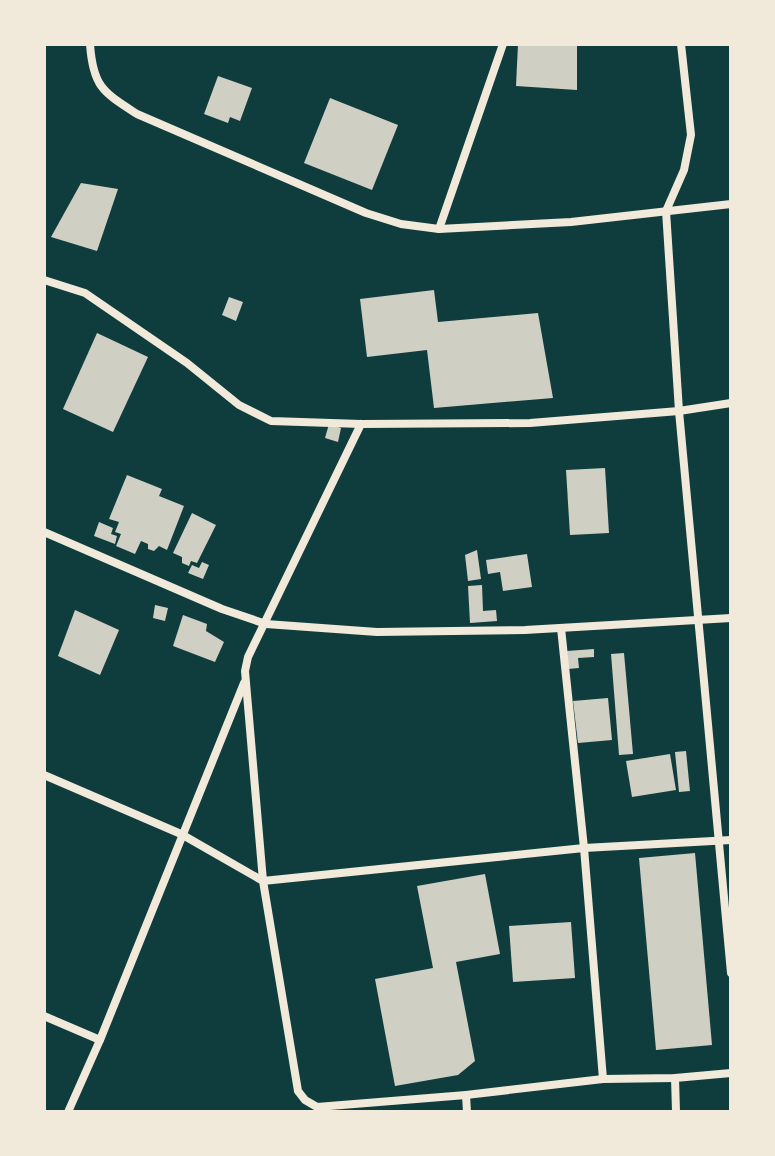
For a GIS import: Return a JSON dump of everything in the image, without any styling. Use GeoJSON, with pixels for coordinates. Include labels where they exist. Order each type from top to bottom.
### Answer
{"type":"FeatureCollection","features":[{"type":"Feature","properties":{"kind":"street"},"geometry":{"type":"LineString","coordinates":[[90,44],[96,78],[105,93],[137,114],[366,213],[401,224],[439,229],[571,222],[731,204]]}},
{"type":"Feature","properties":{"kind":"street"},"geometry":{"type":"LineString","coordinates":[[439,229],[503,44]]}},
{"type":"Feature","properties":{"kind":"street"},"geometry":{"type":"LineString","coordinates":[[681,44],[691,135],[684,170],[666,211],[679,411],[731,973]]}},
{"type":"Feature","properties":{"kind":"street"},"geometry":{"type":"LineString","coordinates":[[44,280],[85,293],[187,363],[239,405],[271,421],[530,423],[679,411],[731,403]]}},
{"type":"Feature","properties":{"kind":"street"},"geometry":{"type":"LineString","coordinates":[[68,1112],[244,682],[248,657],[361,424]]}},
{"type":"Feature","properties":{"kind":"street"},"geometry":{"type":"LineString","coordinates":[[44,532],[232,613],[266,624],[377,632],[561,628],[731,618]]}},
{"type":"Feature","properties":{"kind":"street"},"geometry":{"type":"LineString","coordinates":[[561,628],[584,848],[603,1079]]}},
{"type":"Feature","properties":{"kind":"street"},"geometry":{"type":"LineString","coordinates":[[244,682],[263,881],[298,1091],[305,1100],[317,1107],[466,1095],[603,1079],[731,1073]]}},
{"type":"Feature","properties":{"kind":"street"},"geometry":{"type":"LineString","coordinates":[[44,775],[181,834],[263,881],[584,848],[731,840]]}},
{"type":"Feature","properties":{"kind":"street"},"geometry":{"type":"LineString","coordinates":[[44,1016],[100,1040]]}},
{"type":"Feature","properties":{"kind":"street"},"geometry":{"type":"LineString","coordinates":[[675,1078],[676,1112]]}},
{"type":"Feature","properties":{"kind":"street"},"geometry":{"type":"LineString","coordinates":[[466,1095],[467,1112]]}},
{"type":"Feature","properties":{"kind":"building"},"geometry":{"type":"Polygon","coordinates":[[[518,44],[577,44],[577,90],[516,86],[518,44]]]}},
{"type":"Feature","properties":{"kind":"building"},"geometry":{"type":"Polygon","coordinates":[[[218,76],[252,88],[240,121],[230,117],[228,123],[204,114],[218,76]]]}},
{"type":"Feature","properties":{"kind":"building"},"geometry":{"type":"Polygon","coordinates":[[[330,98],[398,125],[372,190],[304,163],[330,98]]]}},
{"type":"Feature","properties":{"kind":"building"},"geometry":{"type":"Polygon","coordinates":[[[81,183],[118,189],[97,251],[51,237],[81,183]]]}},
{"type":"Feature","properties":{"kind":"building"},"geometry":{"type":"Polygon","coordinates":[[[434,290],[438,322],[538,313],[553,398],[434,408],[427,350],[367,357],[360,299],[434,290]]]}},
{"type":"Feature","properties":{"kind":"building"},"geometry":{"type":"Polygon","coordinates":[[[229,297],[243,302],[236,321],[222,315],[229,297]]]}},
{"type":"Feature","properties":{"kind":"building"},"geometry":{"type":"Polygon","coordinates":[[[97,333],[148,357],[113,432],[63,409],[97,333]]]}},
{"type":"Feature","properties":{"kind":"building"},"geometry":{"type":"Polygon","coordinates":[[[329,424],[341,428],[338,442],[325,438],[329,424]]]}},
{"type":"Feature","properties":{"kind":"building"},"geometry":{"type":"Polygon","coordinates":[[[605,468],[609,533],[570,535],[566,470],[605,468]]]}},
{"type":"Feature","properties":{"kind":"building"},"geometry":{"type":"Polygon","coordinates":[[[127,475],[162,489],[159,496],[184,506],[167,550],[159,546],[154,551],[148,549],[148,544],[141,541],[135,554],[116,546],[121,534],[115,532],[119,522],[109,519],[127,475]]]}},
{"type":"Feature","properties":{"kind":"building"},"geometry":{"type":"Polygon","coordinates":[[[192,513],[216,525],[197,563],[191,561],[189,566],[182,563],[182,557],[173,553],[192,513]]]}},
{"type":"Feature","properties":{"kind":"building"},"geometry":{"type":"Polygon","coordinates":[[[99,522],[113,528],[111,534],[117,536],[115,544],[94,536],[99,522]]]}},
{"type":"Feature","properties":{"kind":"building"},"geometry":{"type":"Polygon","coordinates":[[[477,550],[481,579],[468,581],[465,555],[477,550]]]}},
{"type":"Feature","properties":{"kind":"building"},"geometry":{"type":"Polygon","coordinates":[[[527,554],[532,587],[503,591],[500,572],[488,574],[486,560],[527,554]]]}},
{"type":"Feature","properties":{"kind":"building"},"geometry":{"type":"Polygon","coordinates":[[[202,562],[209,565],[203,579],[188,573],[192,565],[199,568],[202,562]]]}},
{"type":"Feature","properties":{"kind":"building"},"geometry":{"type":"Polygon","coordinates":[[[482,585],[483,611],[496,610],[497,621],[470,623],[468,586],[482,585]]]}},
{"type":"Feature","properties":{"kind":"building"},"geometry":{"type":"Polygon","coordinates":[[[155,605],[168,608],[165,621],[153,618],[155,605]]]}},
{"type":"Feature","properties":{"kind":"building"},"geometry":{"type":"Polygon","coordinates":[[[75,610],[119,630],[100,675],[58,656],[75,610]]]}},
{"type":"Feature","properties":{"kind":"building"},"geometry":{"type":"Polygon","coordinates":[[[183,615],[207,624],[206,631],[224,642],[215,662],[173,646],[183,615]]]}},
{"type":"Feature","properties":{"kind":"building"},"geometry":{"type":"Polygon","coordinates":[[[594,649],[594,657],[578,658],[579,668],[568,669],[567,651],[594,649]]]}},
{"type":"Feature","properties":{"kind":"building"},"geometry":{"type":"Polygon","coordinates":[[[624,653],[633,754],[619,755],[611,654],[624,653]]]}},
{"type":"Feature","properties":{"kind":"building"},"geometry":{"type":"Polygon","coordinates":[[[608,698],[612,740],[578,743],[573,701],[608,698]]]}},
{"type":"Feature","properties":{"kind":"building"},"geometry":{"type":"Polygon","coordinates":[[[686,751],[690,791],[679,792],[675,752],[686,751]]]}},
{"type":"Feature","properties":{"kind":"building"},"geometry":{"type":"Polygon","coordinates":[[[670,754],[676,790],[632,797],[626,761],[670,754]]]}},
{"type":"Feature","properties":{"kind":"building"},"geometry":{"type":"Polygon","coordinates":[[[695,853],[712,1045],[656,1050],[639,858],[695,853]]]}},
{"type":"Feature","properties":{"kind":"building"},"geometry":{"type":"Polygon","coordinates":[[[485,874],[500,954],[456,962],[475,1061],[458,1075],[395,1086],[375,979],[433,968],[417,886],[485,874]]]}},
{"type":"Feature","properties":{"kind":"building"},"geometry":{"type":"Polygon","coordinates":[[[571,922],[575,978],[513,982],[509,926],[571,922]]]}}]}
